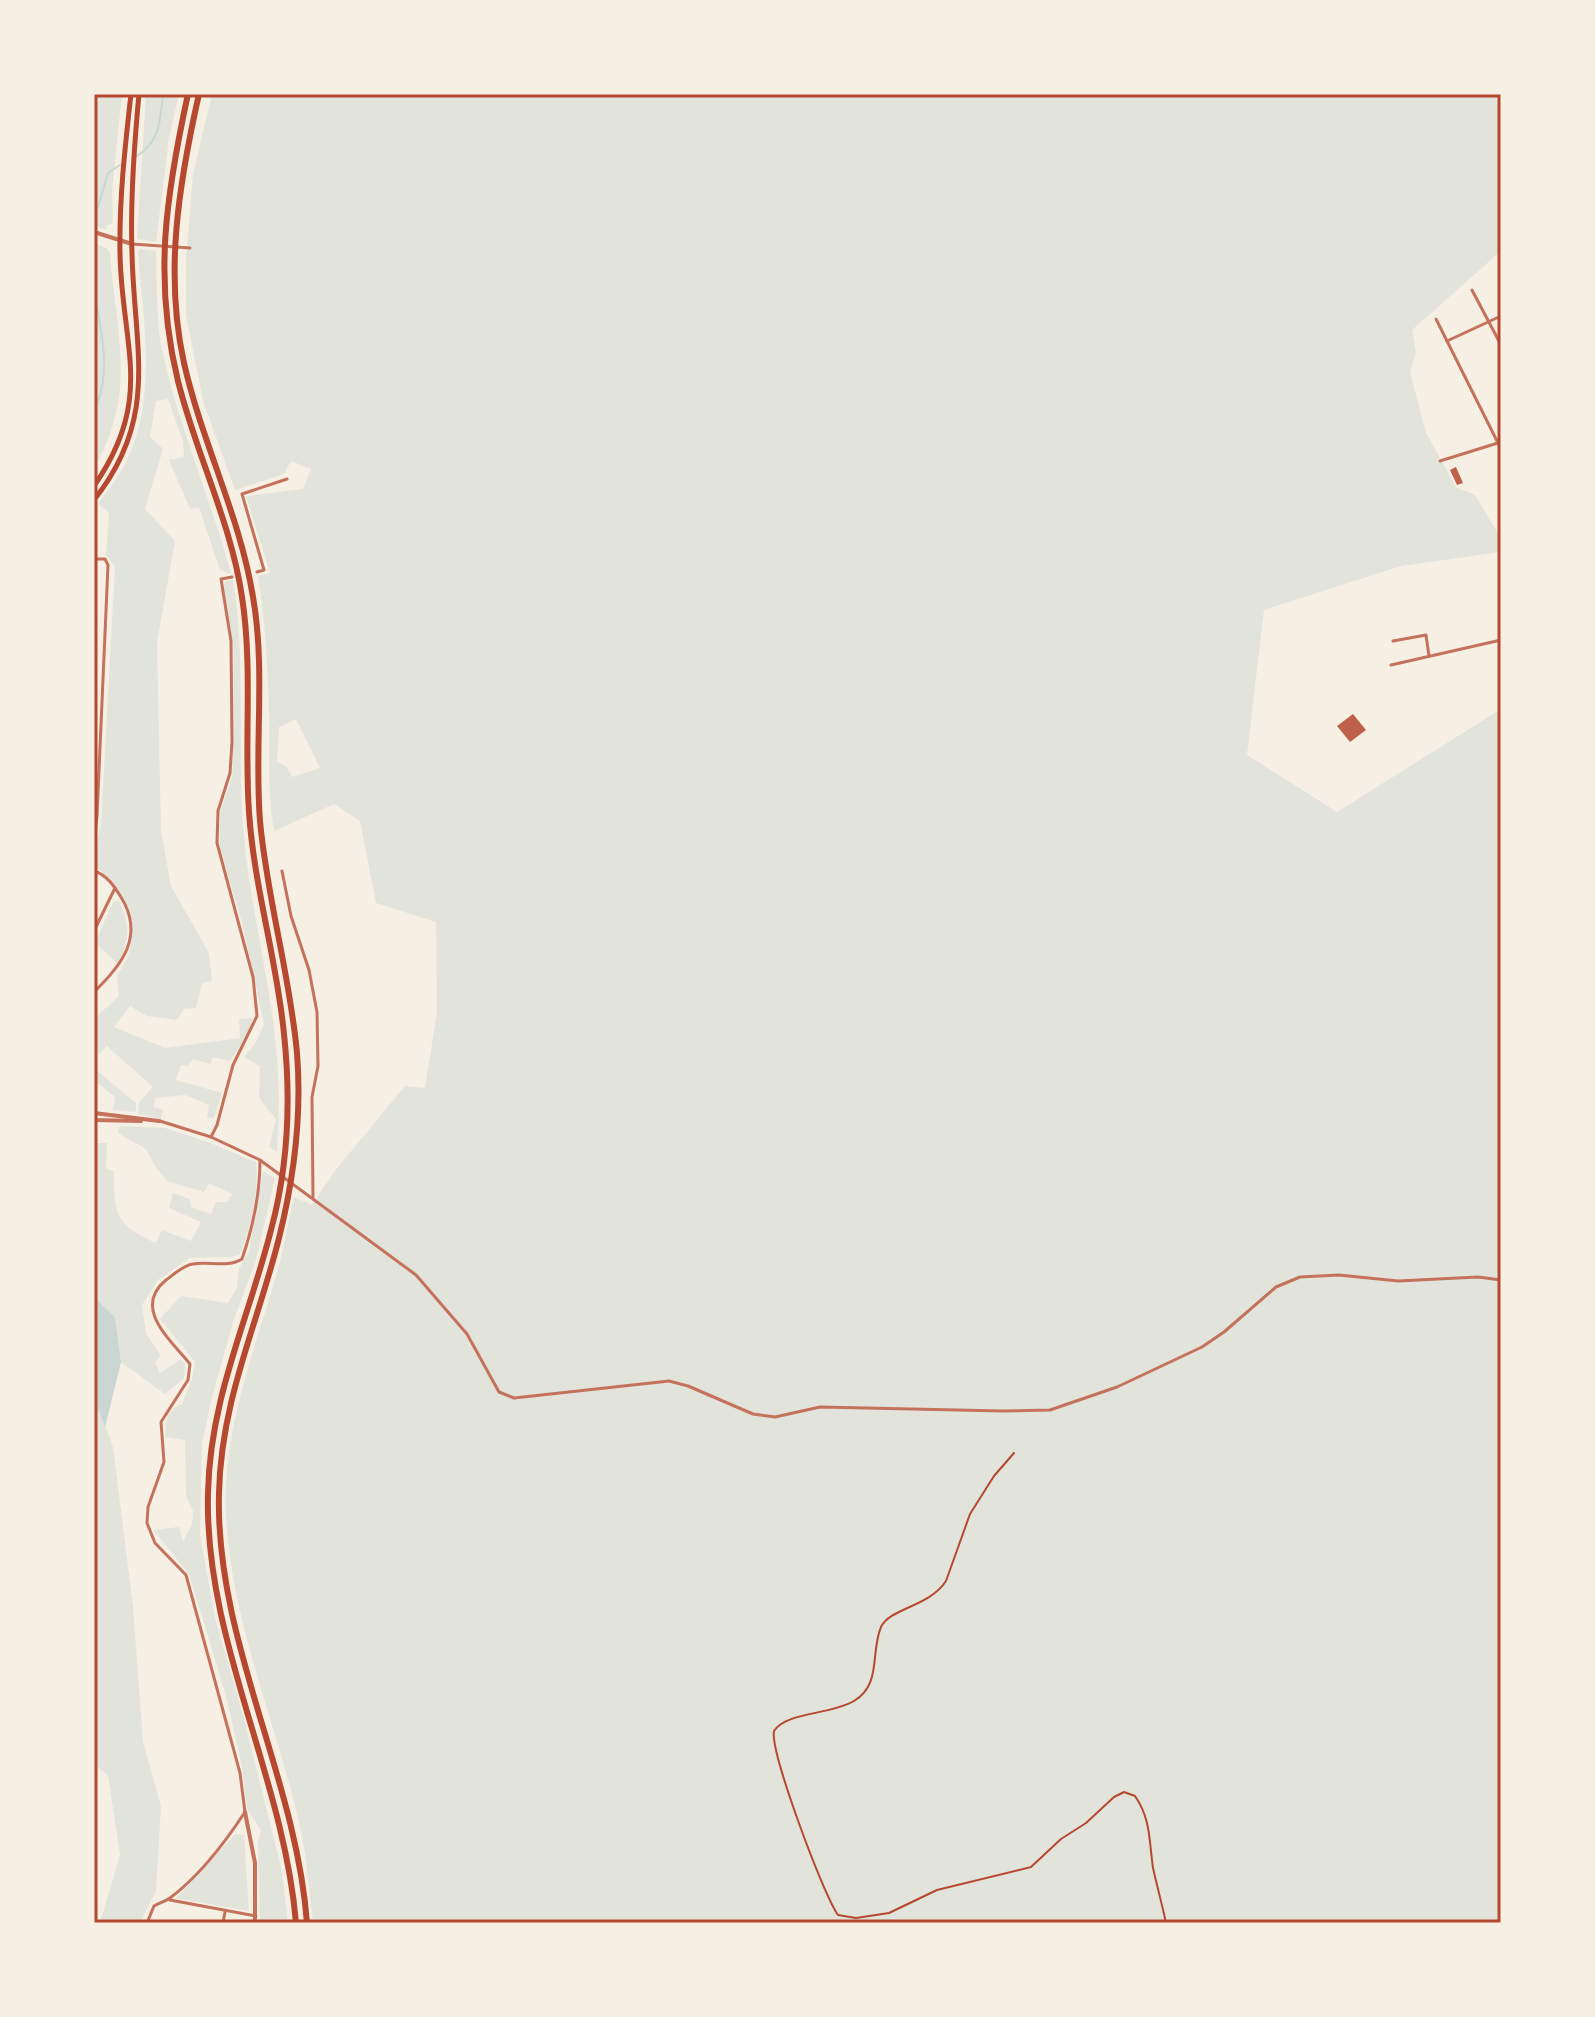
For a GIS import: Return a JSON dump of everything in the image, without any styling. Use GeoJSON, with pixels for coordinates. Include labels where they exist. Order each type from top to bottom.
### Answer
{"type":"FeatureCollection","features":[{"type":"Feature","properties":{"kind":"highway"},"geometry":{"type":"LineString","coordinates":[[188,94],[165,224],[168,323],[178,380],[226,528],[242,595],[248,672],[249,810],[260,899],[284,1034],[287,1108],[283,1168],[272,1226],[224,1381],[214,1426],[208,1486],[209,1523],[211,1555],[223,1617],[279,1819],[296,1923]]}},
{"type":"Feature","properties":{"kind":"highway"},"geometry":{"type":"LineString","coordinates":[[199,94],[181,174],[177,212],[175,283],[180,337],[194,399],[240,535],[254,598],[259,672],[260,823],[294,1028],[298,1083],[290,1191],[227,1413],[221,1451],[220,1525],[233,1616],[295,1843],[307,1923]]}},
{"type":"Feature","properties":{"kind":"main road"},"geometry":{"type":"LineString","coordinates":[[94,486],[119,440],[131,392],[132,369],[120,241],[121,191],[131,94]]}},
{"type":"Feature","properties":{"kind":"main road"},"geometry":{"type":"LineString","coordinates":[[94,500],[112,475],[125,448],[139,401],[140,358],[133,300],[132,186],[139,94]]}},
{"type":"Feature","properties":{"kind":"street"},"geometry":{"type":"LineString","coordinates":[[94,232],[132,244],[190,248]]}},
{"type":"Feature","properties":{"kind":"street"},"geometry":{"type":"LineString","coordinates":[[1472,290],[1501,345]]}},
{"type":"Feature","properties":{"kind":"street"},"geometry":{"type":"LineString","coordinates":[[1447,341],[1501,316]]}},
{"type":"Feature","properties":{"kind":"street"},"geometry":{"type":"LineString","coordinates":[[1436,319],[1501,449]]}},
{"type":"Feature","properties":{"kind":"street"},"geometry":{"type":"LineString","coordinates":[[1440,461],[1500,443]]}},
{"type":"Feature","properties":{"kind":"street"},"geometry":{"type":"LineString","coordinates":[[257,572],[264,570],[242,494],[287,479]]}},
{"type":"Feature","properties":{"kind":"street"},"geometry":{"type":"LineString","coordinates":[[94,559],[105,559],[108,565],[94,841]]}},
{"type":"Feature","properties":{"kind":"street"},"geometry":{"type":"LineString","coordinates":[[211,1137],[233,1065],[257,1016],[253,977],[217,843],[218,811],[230,773],[232,742],[231,641],[221,579],[232,577]]}},
{"type":"Feature","properties":{"kind":"street"},"geometry":{"type":"LineString","coordinates":[[1393,641],[1426,635],[1429,656]]}},
{"type":"Feature","properties":{"kind":"street"},"geometry":{"type":"LineString","coordinates":[[1391,665],[1501,640]]}},
{"type":"Feature","properties":{"kind":"street"},"geometry":{"type":"LineString","coordinates":[[94,724],[101,725]]}},
{"type":"Feature","properties":{"kind":"street"},"geometry":{"type":"LineString","coordinates":[[94,871],[101,873],[115,888],[129,914],[130,939],[120,965],[94,992]]}},
{"type":"Feature","properties":{"kind":"street"},"geometry":{"type":"LineString","coordinates":[[282,871],[317,1012],[318,1066],[312,1097],[313,1198]]}},
{"type":"Feature","properties":{"kind":"street"},"geometry":{"type":"LineString","coordinates":[[94,931],[115,888]]}},
{"type":"Feature","properties":{"kind":"street"},"geometry":{"type":"LineString","coordinates":[[94,1113],[159,1121],[211,1137],[260,1160],[416,1275],[467,1334],[502,1394],[514,1398],[669,1381],[753,1414],[775,1417],[820,1407],[1050,1410],[1117,1387],[1202,1347],[1276,1287],[1300,1277],[1339,1275],[1398,1281],[1478,1277],[1501,1280]]}},
{"type":"Feature","properties":{"kind":"street"},"geometry":{"type":"LineString","coordinates":[[94,1120],[159,1121]]}},
{"type":"Feature","properties":{"kind":"street"},"geometry":{"type":"LineString","coordinates":[[255,1923],[255,1863],[240,1773],[186,1575],[151,1537],[147,1523],[148,1507],[164,1462],[160,1429],[162,1417],[188,1380],[190,1371],[190,1364],[154,1319],[151,1304],[157,1289],[190,1264],[235,1263],[242,1259],[255,1209],[260,1160]]}},
{"type":"Feature","properties":{"kind":"street"},"geometry":{"type":"LineString","coordinates":[[94,1225],[94,1232]]}},
{"type":"Feature","properties":{"kind":"street"},"geometry":{"type":"LineString","coordinates":[[147,1923],[154,1906],[168,1900],[227,1838],[245,1812]]}},
{"type":"Feature","properties":{"kind":"street"},"geometry":{"type":"LineString","coordinates":[[168,1900],[256,1916]]}},
{"type":"Feature","properties":{"kind":"street"},"geometry":{"type":"LineString","coordinates":[[223,1923],[225,1912]]}},
{"type":"Feature","properties":{"kind":"path"},"geometry":{"type":"LineString","coordinates":[[1014,1453],[994,1476],[970,1514],[946,1581],[939,1591],[932,1598],[897,1613],[881,1627],[875,1670],[864,1693],[829,1711],[784,1720],[774,1731],[776,1754],[806,1844],[838,1915],[856,1918],[889,1913],[937,1890],[1031,1867],[1061,1839],[1124,1792],[1135,1796],[1150,1826],[1153,1867],[1166,1923]]}},
{"type":"Feature","properties":{"kind":"shaded area"},"geometry":{"type":"Polygon","coordinates":[[[94,94],[122,94],[112,190],[113,223],[106,226],[107,230],[94,226],[94,94]]]}},
{"type":"Feature","properties":{"kind":"shaded area"},"geometry":{"type":"Polygon","coordinates":[[[146,94],[179,94],[169,138],[156,242],[137,239],[146,94]]]}},
{"type":"Feature","properties":{"kind":"shaded area"},"geometry":{"type":"Polygon","coordinates":[[[212,94],[1501,94],[1501,251],[1412,330],[1416,352],[1410,372],[1426,433],[1456,487],[1475,495],[1498,533],[1501,533],[1501,552],[1401,566],[1264,610],[1247,755],[1337,812],[1501,709],[1501,1923],[313,1923],[300,1827],[236,1595],[226,1515],[226,1482],[235,1418],[280,1262],[294,1197],[312,1205],[334,1172],[405,1086],[425,1088],[437,1012],[436,922],[376,903],[360,821],[334,804],[274,831],[267,661],[258,576],[270,573],[246,496],[303,489],[311,469],[291,461],[284,474],[235,490],[203,401],[186,315],[186,260],[193,174],[212,94]],[[296,719],[279,727],[277,762],[287,767],[292,777],[320,768],[296,719]]]}},
{"type":"Feature","properties":{"kind":"shaded area"},"geometry":{"type":"Polygon","coordinates":[[[94,243],[110,253],[121,362],[116,414],[108,440],[94,468],[94,369],[97,358],[94,243]]]}},
{"type":"Feature","properties":{"kind":"shaded area"},"geometry":{"type":"Polygon","coordinates":[[[140,249],[156,251],[162,349],[231,574],[220,570],[199,507],[190,509],[169,460],[184,457],[183,441],[168,399],[156,401],[150,437],[163,449],[145,509],[175,541],[157,642],[161,830],[171,886],[209,953],[212,981],[202,983],[196,1008],[184,1009],[177,1020],[147,1016],[130,1006],[114,1027],[165,1048],[240,1038],[239,1019],[253,1018],[247,1036],[230,1061],[213,1057],[210,1064],[193,1059],[188,1066],[181,1065],[176,1080],[222,1093],[214,1118],[207,1117],[209,1105],[185,1095],[156,1098],[153,1107],[163,1110],[161,1119],[138,1114],[139,1102],[153,1087],[107,1046],[94,1058],[94,1019],[119,996],[117,975],[126,961],[132,931],[126,901],[118,888],[94,866],[101,824],[115,567],[106,555],[109,513],[98,504],[126,462],[142,411],[146,358],[140,249]]]}},
{"type":"Feature","properties":{"kind":"shaded area"},"geometry":{"type":"Polygon","coordinates":[[[233,580],[240,644],[244,836],[276,1048],[279,1100],[277,1152],[269,1147],[276,1119],[259,1098],[260,1066],[244,1057],[256,1042],[264,1024],[243,926],[220,848],[220,813],[233,765],[234,652],[224,586],[226,581],[233,580]]]}},
{"type":"Feature","properties":{"kind":"shaded area"},"geometry":{"type":"Polygon","coordinates":[[[119,901],[127,932],[125,948],[118,964],[95,943],[113,902],[119,901]]]}},
{"type":"Feature","properties":{"kind":"shaded area"},"geometry":{"type":"Polygon","coordinates":[[[94,1068],[136,1103],[136,1112],[113,1110],[115,1097],[94,1080],[94,1068]]]}},
{"type":"Feature","properties":{"kind":"shaded area"},"geometry":{"type":"Polygon","coordinates":[[[120,1126],[165,1128],[256,1162],[253,1209],[240,1254],[233,1257],[190,1258],[158,1280],[142,1305],[146,1333],[161,1356],[155,1362],[160,1373],[181,1359],[185,1364],[184,1378],[165,1394],[121,1362],[115,1317],[94,1297],[94,1236],[97,1236],[94,1143],[107,1143],[106,1169],[114,1171],[116,1207],[120,1216],[132,1230],[156,1243],[162,1230],[191,1241],[201,1222],[169,1208],[173,1193],[190,1199],[191,1207],[211,1214],[216,1202],[227,1202],[232,1194],[209,1183],[204,1192],[167,1181],[146,1149],[118,1133],[120,1126]]]}},
{"type":"Feature","properties":{"kind":"shaded area"},"geometry":{"type":"Polygon","coordinates":[[[263,1171],[275,1178],[256,1260],[233,1322],[202,1444],[200,1535],[215,1618],[282,1871],[288,1923],[260,1923],[258,1841],[261,1830],[247,1809],[242,1767],[226,1696],[189,1574],[153,1530],[179,1527],[183,1542],[192,1524],[193,1511],[186,1496],[185,1440],[165,1437],[168,1417],[182,1404],[195,1362],[160,1319],[181,1296],[228,1303],[237,1288],[239,1268],[249,1252],[263,1171]]]}},
{"type":"Feature","properties":{"kind":"shaded area"},"geometry":{"type":"Polygon","coordinates":[[[94,1297],[115,1317],[121,1362],[105,1427],[94,1398],[94,1297]]]}},
{"type":"Feature","properties":{"kind":"shaded area"},"geometry":{"type":"Polygon","coordinates":[[[94,1398],[113,1447],[133,1607],[143,1742],[161,1806],[156,1891],[140,1923],[100,1923],[120,1855],[108,1776],[94,1763],[94,1398]]]}},
{"type":"Feature","properties":{"kind":"shaded area"},"geometry":{"type":"Polygon","coordinates":[[[235,1834],[244,1835],[249,1911],[176,1898],[235,1834]]]}},
{"type":"Feature","properties":{"kind":"building"},"geometry":{"type":"Polygon","coordinates":[[[1456,467],[1463,483],[1457,485],[1450,470],[1456,467]]]}},
{"type":"Feature","properties":{"kind":"building"},"geometry":{"type":"Polygon","coordinates":[[[1353,714],[1366,730],[1350,742],[1337,726],[1353,714]]]}},
{"type":"Feature","properties":{"kind":"waterway"},"geometry":{"type":"LineString","coordinates":[[137,156],[155,136],[163,94]]}},
{"type":"Feature","properties":{"kind":"waterway"},"geometry":{"type":"LineString","coordinates":[[98,207],[108,173],[120,165]]}},
{"type":"Feature","properties":{"kind":"waterway"},"geometry":{"type":"LineString","coordinates":[[94,264],[94,292],[104,364],[97,404]]}}]}
